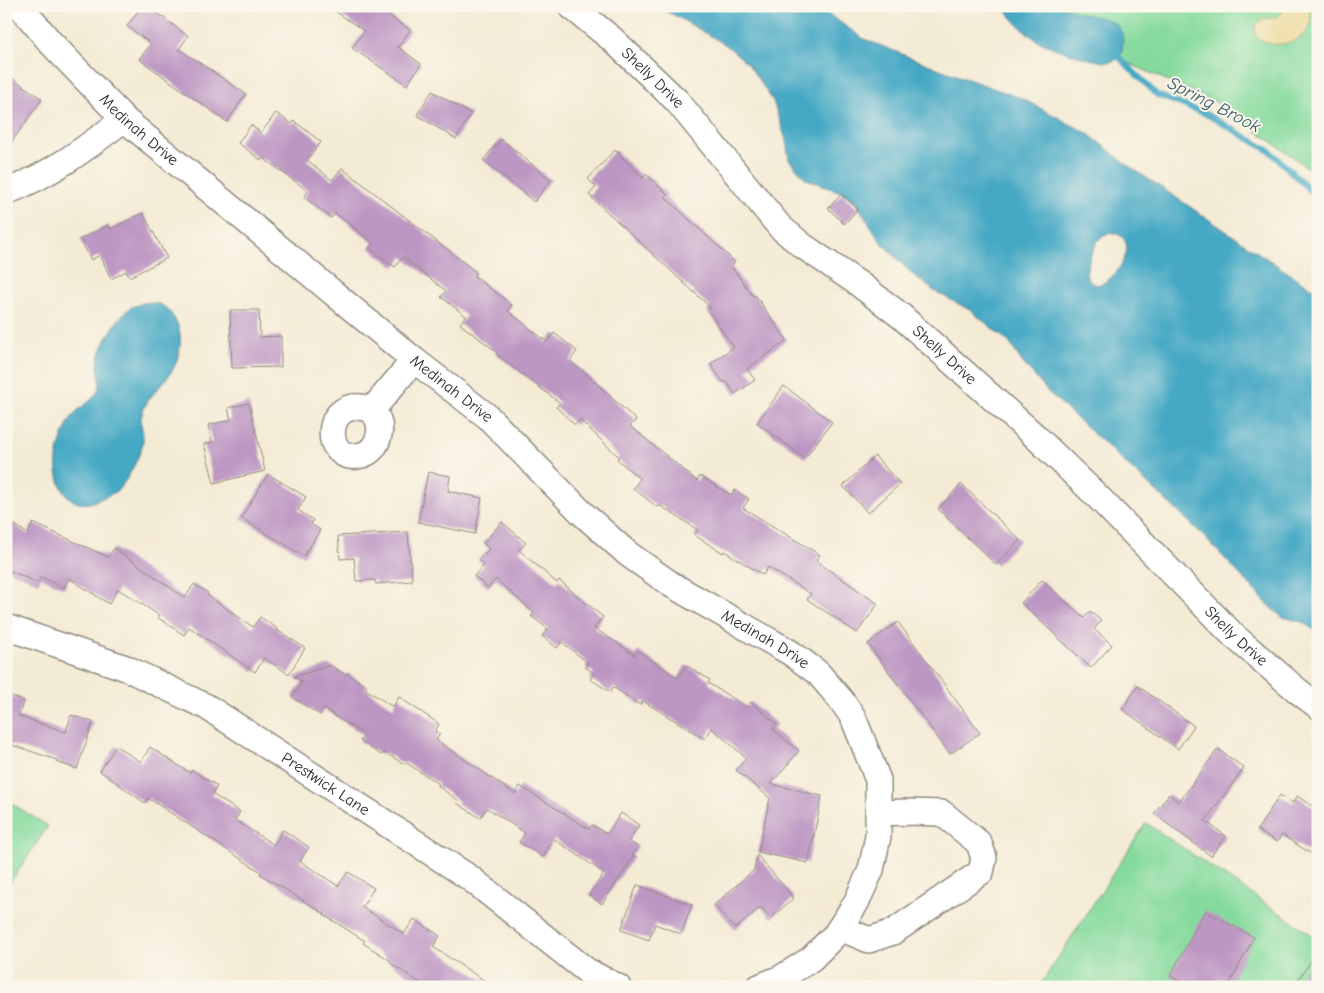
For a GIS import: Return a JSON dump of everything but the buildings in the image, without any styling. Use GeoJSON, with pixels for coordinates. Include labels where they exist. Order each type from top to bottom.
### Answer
{"type":"FeatureCollection","features":[{"type":"Feature","properties":{"kind":"street","name":"Medinah Drive"},"geometry":{"type":"LineString","coordinates":[[20,6],[57,50],[124,119],[414,360],[487,416],[582,513],[628,554],[672,585],[791,653],[818,673],[853,717],[878,780],[878,813]]}},
{"type":"Feature","properties":{"kind":"street","name":"Shelly Drive"},"geometry":{"type":"LineString","coordinates":[[571,6],[613,40],[677,101],[780,227],[803,246],[859,284],[908,323],[1078,477],[1234,636],[1298,692],[1318,706]]}},
{"type":"Feature","properties":{"kind":"street"},"geometry":{"type":"LineString","coordinates":[[6,192],[33,181],[70,160],[124,119]]}},
{"type":"Feature","properties":{"kind":"street"},"geometry":{"type":"LineString","coordinates":[[372,410],[414,360]]}},
{"type":"Feature","properties":{"kind":"street","name":"Prestwick Lane"},"geometry":{"type":"LineString","coordinates":[[6,627],[126,668],[207,707],[470,878],[586,971],[618,987]]}},
{"type":"Feature","properties":{"kind":"street"},"geometry":{"type":"LineString","coordinates":[[759,987],[781,978],[811,959],[840,928],[856,903],[871,870],[878,836],[878,813],[942,814],[979,843],[984,858],[981,872],[893,932],[869,940],[840,928]]}},
{"type":"Feature","properties":{"kind":"green space"},"geometry":{"type":"Polygon","coordinates":[[[999,6],[1318,6],[1318,175],[1218,103],[1099,50],[1050,33],[999,6]]]}},
{"type":"Feature","properties":{"kind":"green space"},"geometry":{"type":"Polygon","coordinates":[[[6,800],[48,826],[6,889],[6,800]]]}},
{"type":"Feature","properties":{"kind":"green space"},"geometry":{"type":"Polygon","coordinates":[[[1146,823],[1315,937],[1318,933],[1318,987],[1039,987],[1146,823]]]}},
{"type":"Feature","properties":{"kind":"sand"},"geometry":{"type":"Polygon","coordinates":[[[1286,6],[1308,7],[1311,16],[1307,31],[1301,37],[1285,44],[1267,43],[1256,37],[1255,26],[1261,20],[1277,17],[1286,6]]]}},
{"type":"Feature","properties":{"kind":"water"},"geometry":{"type":"Polygon","coordinates":[[[654,6],[817,6],[864,39],[1021,98],[1087,133],[1129,166],[1318,291],[1318,633],[1303,622],[1282,617],[1270,607],[1201,533],[1048,392],[1022,362],[1009,342],[970,310],[934,291],[911,273],[881,242],[855,201],[841,192],[806,179],[789,160],[786,140],[773,101],[748,64],[726,45],[676,16],[654,6]],[[1110,232],[1098,240],[1090,257],[1086,273],[1089,280],[1096,285],[1106,282],[1116,272],[1126,253],[1125,241],[1120,235],[1110,232]]]}},
{"type":"Feature","properties":{"kind":"water"},"geometry":{"type":"Polygon","coordinates":[[[1002,6],[1064,6],[1074,11],[1106,19],[1115,24],[1121,31],[1123,42],[1120,58],[1109,62],[1102,62],[1044,44],[1023,29],[1002,6]]]}},
{"type":"Feature","properties":{"kind":"water"},"geometry":{"type":"Polygon","coordinates":[[[143,303],[161,305],[174,318],[180,335],[178,359],[174,368],[146,405],[141,417],[142,446],[134,466],[123,484],[114,493],[93,502],[84,504],[76,502],[70,498],[60,485],[58,476],[57,459],[62,439],[73,416],[92,399],[98,390],[100,384],[99,358],[109,334],[124,313],[132,307],[143,303]]]}},
{"type":"Feature","properties":{"kind":"waterway","name":"Spring Brook"},"geometry":{"type":"LineString","coordinates":[[1120,58],[1157,95],[1206,114],[1270,151],[1318,198]]}}]}
